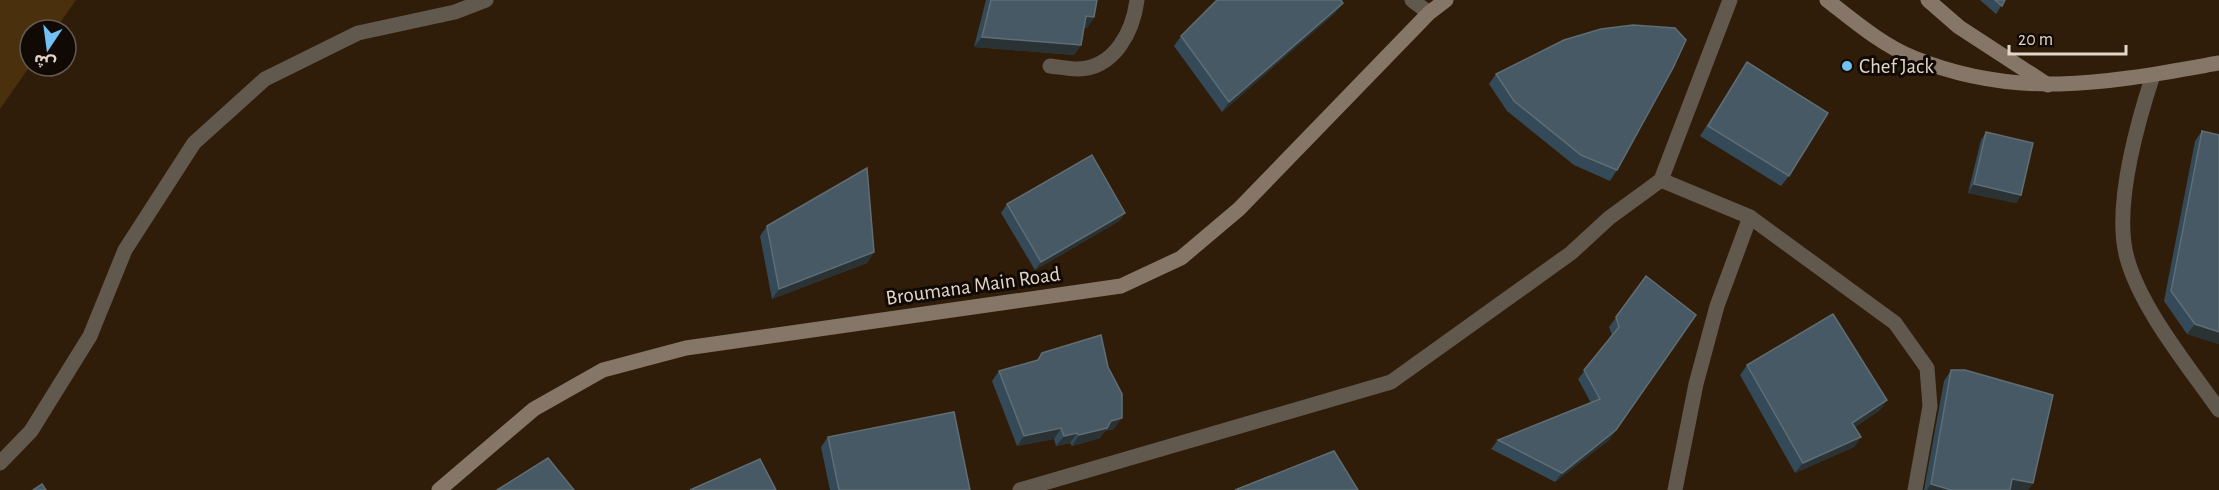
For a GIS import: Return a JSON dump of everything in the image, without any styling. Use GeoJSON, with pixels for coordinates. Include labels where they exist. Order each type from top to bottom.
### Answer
{"type":"FeatureCollection","features":[{"type":"Feature","properties":{"kind":"main road","name":"Broumana Main Road"},"geometry":{"type":"LineString","coordinates":[[440,490],[534,409],[603,370],[686,348],[1121,286],[1181,258],[1239,209],[1429,12],[1446,0]]}},
{"type":"Feature","properties":{"kind":"main road"},"geometry":{"type":"LineString","coordinates":[[1827,0],[1868,32],[1913,58],[1978,78],[2014,85],[2048,85],[2154,75],[2219,63]]}},
{"type":"Feature","properties":{"kind":"main road"},"geometry":{"type":"LineString","coordinates":[[1928,0],[1959,27],[2048,85]]}},
{"type":"Feature","properties":{"kind":"street"},"geometry":{"type":"LineString","coordinates":[[0,463],[31,431],[90,336],[125,250],[194,142],[265,79],[358,33],[455,12],[486,0]]}},
{"type":"Feature","properties":{"kind":"street"},"geometry":{"type":"LineString","coordinates":[[1050,66],[1080,69],[1109,58],[1129,34],[1137,0]]}},
{"type":"Feature","properties":{"kind":"street"},"geometry":{"type":"LineString","coordinates":[[1412,0],[1429,12]]}},
{"type":"Feature","properties":{"kind":"street"},"geometry":{"type":"LineString","coordinates":[[1020,490],[1391,382],[1571,252],[1609,218],[1661,180],[1730,0]]}},
{"type":"Feature","properties":{"kind":"street"},"geometry":{"type":"LineString","coordinates":[[2154,75],[2137,123],[2128,178],[2123,224],[2126,257],[2137,286],[2170,341],[2219,410]]}},
{"type":"Feature","properties":{"kind":"street"},"geometry":{"type":"LineString","coordinates":[[1661,180],[1750,217],[1895,323],[1928,368],[1930,406],[1915,490]]}},
{"type":"Feature","properties":{"kind":"street"},"geometry":{"type":"LineString","coordinates":[[1676,490],[1696,384],[1714,317],[1750,217]]}},
{"type":"Feature","properties":{"kind":"shaded area"},"geometry":{"type":"Polygon","coordinates":[[[0,0],[76,0],[63,18],[18,18],[18,78],[22,78],[0,109],[0,0]]]}},
{"type":"Feature","properties":{"kind":"building"},"geometry":{"type":"Polygon","coordinates":[[[991,0],[1097,0],[1094,17],[1086,16],[1081,45],[982,37],[991,0]]]}},
{"type":"Feature","properties":{"kind":"building"},"geometry":{"type":"Polygon","coordinates":[[[1217,0],[1341,0],[1343,3],[1229,102],[1181,36],[1217,0]]]}},
{"type":"Feature","properties":{"kind":"building"},"geometry":{"type":"Polygon","coordinates":[[[1995,0],[2005,0],[2002,6],[1995,0]]]}},
{"type":"Feature","properties":{"kind":"building"},"geometry":{"type":"Polygon","coordinates":[[[1633,25],[1675,28],[1686,40],[1617,170],[1581,155],[1514,101],[1496,74],[1564,40],[1601,29],[1633,25]]]}},
{"type":"Feature","properties":{"kind":"building"},"geometry":{"type":"Polygon","coordinates":[[[1747,62],[1828,113],[1789,176],[1708,126],[1747,62]]]}},
{"type":"Feature","properties":{"kind":"building"},"geometry":{"type":"Polygon","coordinates":[[[2202,131],[2219,135],[2219,332],[2195,324],[2171,291],[2202,131]]]}},
{"type":"Feature","properties":{"kind":"building"},"geometry":{"type":"Polygon","coordinates":[[[1986,132],[2033,143],[2021,195],[1974,184],[1986,132]]]}},
{"type":"Feature","properties":{"kind":"building"},"geometry":{"type":"Polygon","coordinates":[[[1092,155],[1125,213],[1041,262],[1007,204],[1092,155]]]}},
{"type":"Feature","properties":{"kind":"building"},"geometry":{"type":"Polygon","coordinates":[[[867,168],[874,252],[779,289],[767,226],[867,168]]]}},
{"type":"Feature","properties":{"kind":"building"},"geometry":{"type":"Polygon","coordinates":[[[1646,276],[1696,315],[1616,430],[1562,473],[1498,440],[1600,399],[1584,370],[1619,327],[1616,317],[1646,276]]]}},
{"type":"Feature","properties":{"kind":"building"},"geometry":{"type":"Polygon","coordinates":[[[1833,314],[1887,400],[1852,423],[1861,437],[1803,463],[1747,365],[1833,314]]]}},
{"type":"Feature","properties":{"kind":"building"},"geometry":{"type":"Polygon","coordinates":[[[1101,335],[1108,367],[1122,394],[1122,418],[1111,421],[1107,428],[1079,435],[1077,433],[1064,436],[1061,428],[1024,436],[999,371],[1038,360],[1042,353],[1101,335]]]}},
{"type":"Feature","properties":{"kind":"building"},"geometry":{"type":"Polygon","coordinates":[[[1951,370],[1965,370],[2053,395],[2033,483],[2012,479],[2010,490],[1951,490],[1931,484],[1951,370]]]}},
{"type":"Feature","properties":{"kind":"building"},"geometry":{"type":"Polygon","coordinates":[[[954,412],[970,490],[839,490],[828,437],[954,412]]]}},
{"type":"Feature","properties":{"kind":"building"},"geometry":{"type":"Polygon","coordinates":[[[1334,451],[1358,490],[1235,490],[1334,451]]]}},
{"type":"Feature","properties":{"kind":"building"},"geometry":{"type":"Polygon","coordinates":[[[548,458],[574,490],[497,490],[548,458]]]}},
{"type":"Feature","properties":{"kind":"building"},"geometry":{"type":"Polygon","coordinates":[[[760,459],[776,490],[690,490],[760,459]]]}},
{"type":"Feature","properties":{"kind":"building"},"geometry":{"type":"Polygon","coordinates":[[[42,484],[46,490],[33,490],[42,484]]]}},
{"type":"Feature","properties":{"kind":"place","name":"Chef Jack"},"geometry":{"type":"Point","coordinates":[1847,66]}}]}
